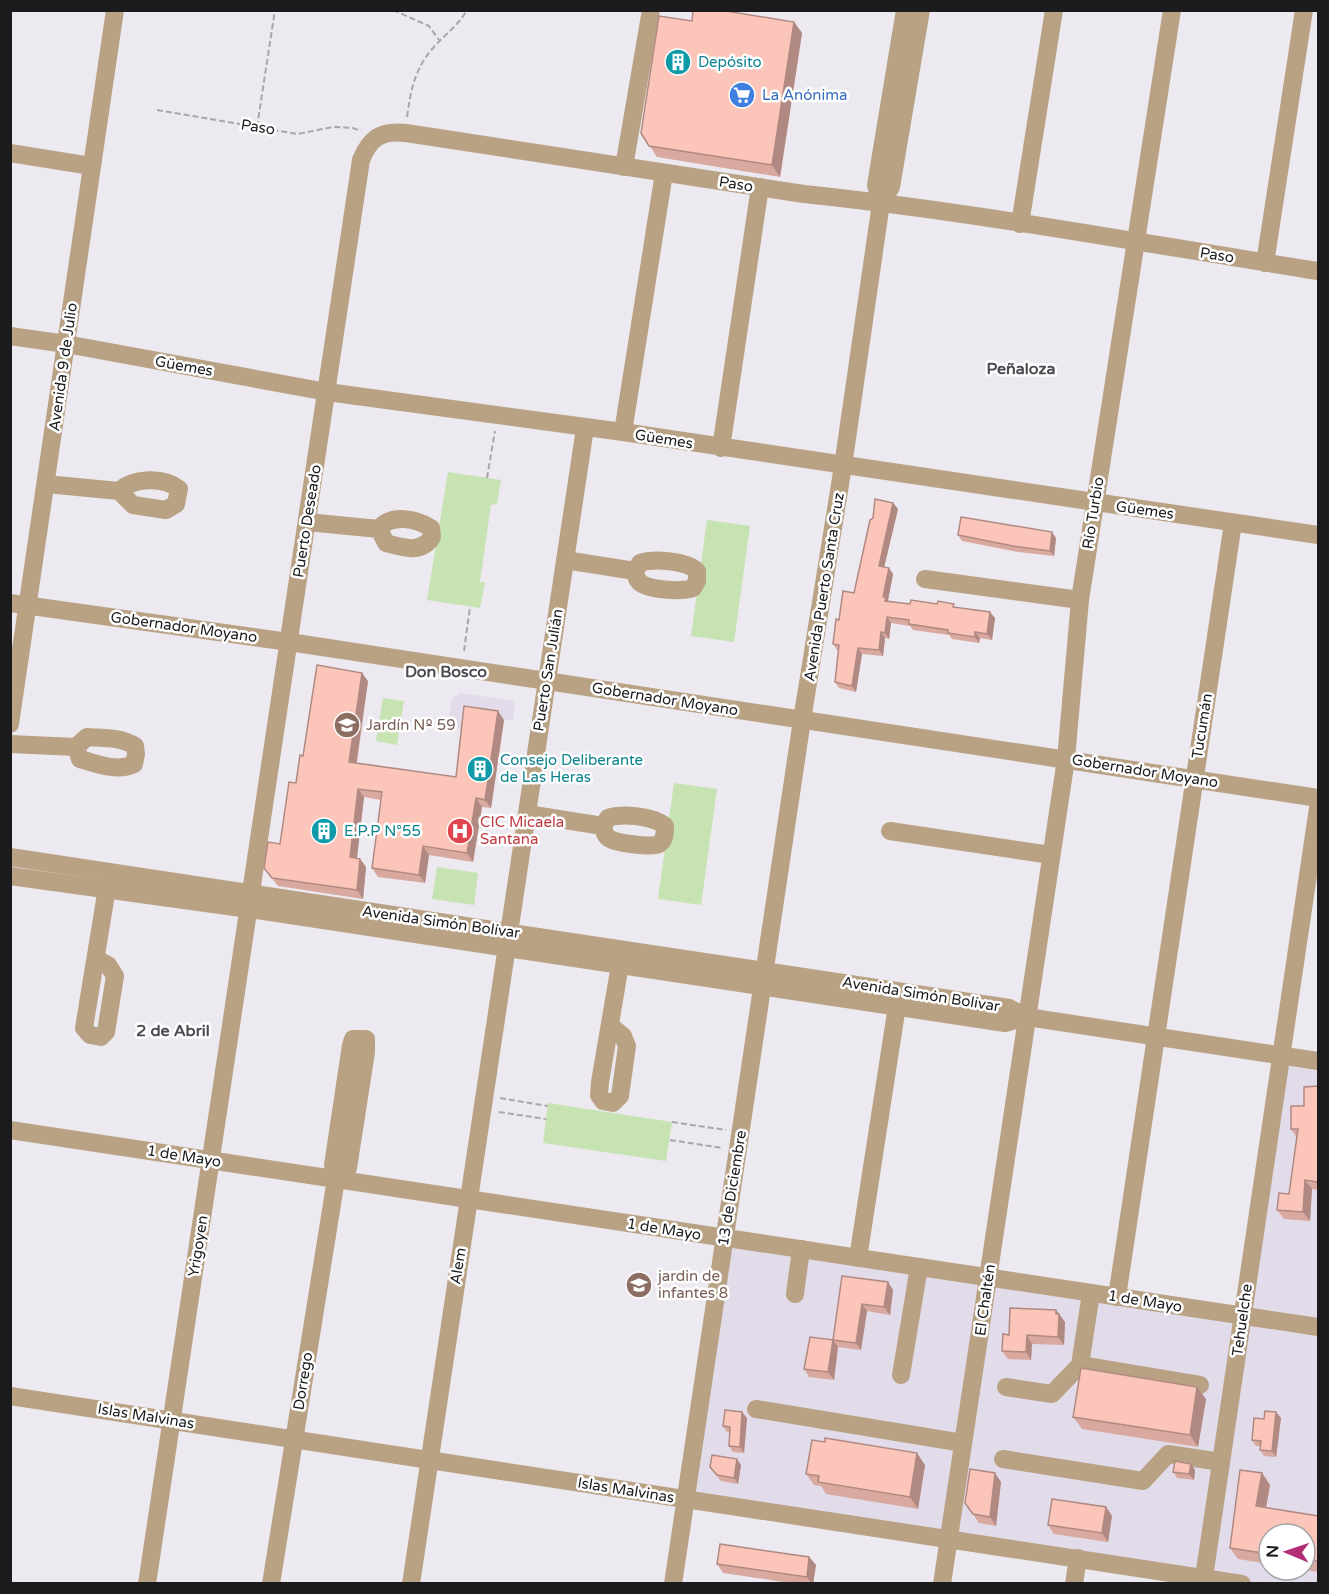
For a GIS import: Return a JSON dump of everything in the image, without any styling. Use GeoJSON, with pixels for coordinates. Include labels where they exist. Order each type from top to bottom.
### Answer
{"type":"FeatureCollection","features":[{"type":"Feature","properties":{"kind":"street","name":"Avenida 9 de Julio"},"geometry":{"type":"LineString","coordinates":[[10,724],[20,604],[46,484],[115,10]]}},
{"type":"Feature","properties":{"kind":"street"},"geometry":{"type":"LineString","coordinates":[[624,167],[651,10]]}},
{"type":"Feature","properties":{"kind":"street","name":"Avenida Puerto Santa Cruz"},"geometry":{"type":"LineString","coordinates":[[764,978],[843,466],[881,203],[876,185],[905,10]]}},
{"type":"Feature","properties":{"kind":"street","name":"Avenida Puerto Santa Cruz"},"geometry":{"type":"LineString","coordinates":[[881,203],[891,187],[921,10]]}},
{"type":"Feature","properties":{"kind":"street"},"geometry":{"type":"LineString","coordinates":[[1020,224],[1054,10]]}},
{"type":"Feature","properties":{"kind":"street","name":"Río Turbio"},"geometry":{"type":"LineString","coordinates":[[1027,1017],[1066,759],[1080,600],[1172,10]]}},
{"type":"Feature","properties":{"kind":"street"},"geometry":{"type":"LineString","coordinates":[[1265,263],[1304,10]]}},
{"type":"Feature","properties":{"kind":"street","name":"Paso"},"geometry":{"type":"LineString","coordinates":[[376,137],[394,132],[406,133],[1020,224],[1318,271]]}},
{"type":"Feature","properties":{"kind":"street","name":"Puerto Deseado"},"geometry":{"type":"LineString","coordinates":[[250,901],[361,160],[367,145],[376,137]]}},
{"type":"Feature","properties":{"kind":"street"},"geometry":{"type":"LineString","coordinates":[[10,153],[91,166]]}},
{"type":"Feature","properties":{"kind":"street"},"geometry":{"type":"LineString","coordinates":[[623,432],[664,172]]}},
{"type":"Feature","properties":{"kind":"street"},"geometry":{"type":"LineString","coordinates":[[721,448],[760,187]]}},
{"type":"Feature","properties":{"kind":"street","name":"Güemes"},"geometry":{"type":"LineString","coordinates":[[10,336],[66,344],[327,392],[623,432],[1318,535]]}},
{"type":"Feature","properties":{"kind":"street","name":"Puerto San Julián"},"geometry":{"type":"LineString","coordinates":[[508,940],[585,428]]}},
{"type":"Feature","properties":{"kind":"street"},"geometry":{"type":"LineString","coordinates":[[46,484],[119,491]]}},
{"type":"Feature","properties":{"kind":"street"},"geometry":{"type":"LineString","coordinates":[[307,522],[380,530]]}},
{"type":"Feature","properties":{"kind":"street","name":"Tucumán"},"geometry":{"type":"LineString","coordinates":[[1118,1297],[1233,523]]}},
{"type":"Feature","properties":{"kind":"street"},"geometry":{"type":"LineString","coordinates":[[565,560],[635,571]]}},
{"type":"Feature","properties":{"kind":"street"},"geometry":{"type":"LineString","coordinates":[[925,579],[1080,600]]}},
{"type":"Feature","properties":{"kind":"street","name":"Gobernador Moyano"},"geometry":{"type":"LineString","coordinates":[[20,604],[289,642],[1318,798]]}},
{"type":"Feature","properties":{"kind":"street"},"geometry":{"type":"LineString","coordinates":[[10,744],[76,747]]}},
{"type":"Feature","properties":{"kind":"street","name":"Tehuelche"},"geometry":{"type":"LineString","coordinates":[[1203,1581],[1318,808]]}},
{"type":"Feature","properties":{"kind":"street"},"geometry":{"type":"LineString","coordinates":[[527,814],[603,826]]}},
{"type":"Feature","properties":{"kind":"street"},"geometry":{"type":"LineString","coordinates":[[891,831],[1051,855]]}},
{"type":"Feature","properties":{"kind":"street","name":"Avenida Simón Bolívar"},"geometry":{"type":"LineString","coordinates":[[10,857],[250,901],[764,978],[1009,1008],[1027,1017]]}},
{"type":"Feature","properties":{"kind":"street","name":"Avenida Simón Bolívar"},"geometry":{"type":"LineString","coordinates":[[10,876],[107,888],[250,901]]}},
{"type":"Feature","properties":{"kind":"street"},"geometry":{"type":"LineString","coordinates":[[96,959],[107,888]]}},
{"type":"Feature","properties":{"kind":"street","name":"Yrigoyen"},"geometry":{"type":"LineString","coordinates":[[147,1584],[250,901]]}},
{"type":"Feature","properties":{"kind":"street","name":"Avenida Simón Bolívar"},"geometry":{"type":"LineString","coordinates":[[508,940],[620,965],[764,978],[897,1006],[1005,1023],[1027,1017]]}},
{"type":"Feature","properties":{"kind":"street","name":"Alem"},"geometry":{"type":"LineString","coordinates":[[411,1584],[508,940]]}},
{"type":"Feature","properties":{"kind":"street"},"geometry":{"type":"LineString","coordinates":[[610,1025],[620,965]]}},
{"type":"Feature","properties":{"kind":"street","name":"13 de Diciembre"},"geometry":{"type":"LineString","coordinates":[[673,1584],[764,978]]}},
{"type":"Feature","properties":{"kind":"street"},"geometry":{"type":"LineString","coordinates":[[858,1258],[897,1006]]}},
{"type":"Feature","properties":{"kind":"street"},"geometry":{"type":"LineString","coordinates":[[1027,1017],[1318,1061]]}},
{"type":"Feature","properties":{"kind":"street","name":"El Chaltén"},"geometry":{"type":"LineString","coordinates":[[942,1584],[1027,1017]]}},
{"type":"Feature","properties":{"kind":"street","name":"Dorrego"},"geometry":{"type":"LineString","coordinates":[[271,1584],[336,1179],[333,1165],[351,1045],[353,1039],[366,1039],[366,1052],[348,1167],[336,1179]]}},
{"type":"Feature","properties":{"kind":"street","name":"1 de Mayo"},"geometry":{"type":"LineString","coordinates":[[10,1130],[1318,1327]]}},
{"type":"Feature","properties":{"kind":"street"},"geometry":{"type":"LineString","coordinates":[[795,1294],[801,1249]]}},
{"type":"Feature","properties":{"kind":"street"},"geometry":{"type":"LineString","coordinates":[[901,1374],[919,1267]]}},
{"type":"Feature","properties":{"kind":"street"},"geometry":{"type":"LineString","coordinates":[[1006,1387],[1052,1394],[1080,1365],[1091,1293]]}},
{"type":"Feature","properties":{"kind":"street"},"geometry":{"type":"LineString","coordinates":[[1080,1365],[1200,1385]]}},
{"type":"Feature","properties":{"kind":"street","name":"Islas Malvinas"},"geometry":{"type":"LineString","coordinates":[[10,1396],[1078,1558],[1203,1581],[1242,1584]]}},
{"type":"Feature","properties":{"kind":"street"},"geometry":{"type":"LineString","coordinates":[[756,1409],[963,1443]]}},
{"type":"Feature","properties":{"kind":"street"},"geometry":{"type":"LineString","coordinates":[[1003,1459],[1143,1481],[1168,1454],[1221,1462]]}},
{"type":"Feature","properties":{"kind":"street"},"geometry":{"type":"LineString","coordinates":[[1074,1584],[1078,1558]]}},
{"type":"Feature","properties":{"kind":"path"},"geometry":{"type":"LineString","coordinates":[[257,127],[275,10]]}},
{"type":"Feature","properties":{"kind":"path"},"geometry":{"type":"LineString","coordinates":[[393,10],[429,26],[440,41]]}},
{"type":"Feature","properties":{"kind":"path"},"geometry":{"type":"LineString","coordinates":[[406,133],[411,86],[421,64],[461,21],[467,10]]}},
{"type":"Feature","properties":{"kind":"path","name":"Paso"},"geometry":{"type":"LineString","coordinates":[[157,110],[298,134],[333,127],[353,128],[376,137]]}},
{"type":"Feature","properties":{"kind":"path"},"geometry":{"type":"LineString","coordinates":[[487,478],[498,416]]}},
{"type":"Feature","properties":{"kind":"path"},"geometry":{"type":"LineString","coordinates":[[461,668],[470,607]]}},
{"type":"Feature","properties":{"kind":"path"},"geometry":{"type":"LineString","coordinates":[[483,1103],[548,1106]]}},
{"type":"Feature","properties":{"kind":"path"},"geometry":{"type":"LineString","coordinates":[[483,1103],[546,1119]]}},
{"type":"Feature","properties":{"kind":"path"},"geometry":{"type":"LineString","coordinates":[[672,1122],[739,1141]]}},
{"type":"Feature","properties":{"kind":"path"},"geometry":{"type":"LineString","coordinates":[[670,1140],[739,1141]]}},
{"type":"Feature","properties":{"kind":"shaded area"},"geometry":{"type":"Polygon","coordinates":[[[460,693],[515,701],[513,720],[503,720],[469,730],[447,727],[452,699],[460,693]]]}},
{"type":"Feature","properties":{"kind":"shaded area"},"geometry":{"type":"Polygon","coordinates":[[[1281,1056],[1318,1061],[1318,1583],[1203,1583],[685,1499],[725,1238],[1242,1316],[1281,1056]]]}},
{"type":"Feature","properties":{"kind":"green space"},"geometry":{"type":"Polygon","coordinates":[[[448,472],[501,480],[497,504],[491,505],[480,582],[485,582],[480,608],[427,600],[448,472]]]}},
{"type":"Feature","properties":{"kind":"green space"},"geometry":{"type":"Polygon","coordinates":[[[707,520],[750,526],[734,642],[691,636],[707,520]]]}},
{"type":"Feature","properties":{"kind":"green space"},"geometry":{"type":"Polygon","coordinates":[[[383,698],[404,701],[397,745],[376,741],[383,698]]]}},
{"type":"Feature","properties":{"kind":"green space"},"geometry":{"type":"Polygon","coordinates":[[[674,783],[717,789],[701,905],[658,899],[674,783]]]}},
{"type":"Feature","properties":{"kind":"green space"},"geometry":{"type":"Polygon","coordinates":[[[437,867],[478,873],[474,905],[432,899],[437,867]]]}},
{"type":"Feature","properties":{"kind":"green space"},"geometry":{"type":"Polygon","coordinates":[[[548,1103],[672,1122],[666,1161],[543,1143],[548,1103]]]}},
{"type":"Feature","properties":{"kind":"building","name":"La Anónima"},"geometry":{"type":"Polygon","coordinates":[[[693,10],[720,10],[794,22],[772,165],[649,146],[641,133],[659,16],[692,21],[693,10]]]}},
{"type":"Feature","properties":{"kind":"building"},"geometry":{"type":"Polygon","coordinates":[[[875,499],[893,503],[879,566],[889,568],[883,597],[886,597],[885,601],[910,604],[911,600],[937,604],[938,601],[954,604],[953,607],[990,612],[987,634],[975,632],[975,637],[948,633],[948,630],[909,624],[909,620],[887,617],[885,633],[881,632],[879,650],[858,648],[852,686],[835,682],[839,645],[833,644],[836,619],[839,620],[843,591],[854,593],[870,520],[873,518],[875,499]]]}},
{"type":"Feature","properties":{"kind":"building"},"geometry":{"type":"Polygon","coordinates":[[[961,517],[1052,532],[1050,551],[958,535],[961,517]]]}},
{"type":"Feature","properties":{"kind":"building"},"geometry":{"type":"Polygon","coordinates":[[[317,665],[362,673],[349,762],[456,777],[464,706],[498,711],[485,800],[476,798],[467,853],[423,846],[419,875],[372,868],[382,792],[358,789],[350,857],[360,859],[357,890],[272,878],[264,868],[268,842],[280,844],[289,782],[296,783],[300,755],[303,756],[317,665]]]}},
{"type":"Feature","properties":{"kind":"building"},"geometry":{"type":"Polygon","coordinates":[[[1318,1086],[1318,1182],[1305,1180],[1303,1212],[1277,1210],[1279,1193],[1289,1194],[1298,1129],[1291,1129],[1291,1106],[1304,1106],[1304,1087],[1318,1086]]]}},
{"type":"Feature","properties":{"kind":"building"},"geometry":{"type":"Polygon","coordinates":[[[842,1276],[888,1282],[884,1307],[862,1304],[856,1343],[833,1340],[842,1276]]]}},
{"type":"Feature","properties":{"kind":"building"},"geometry":{"type":"Polygon","coordinates":[[[1010,1308],[1056,1310],[1056,1314],[1059,1314],[1058,1337],[1027,1335],[1026,1352],[1002,1351],[1003,1334],[1009,1335],[1010,1308]]]}},
{"type":"Feature","properties":{"kind":"building"},"geometry":{"type":"Polygon","coordinates":[[[810,1337],[833,1340],[828,1372],[804,1369],[810,1337]]]}},
{"type":"Feature","properties":{"kind":"building"},"geometry":{"type":"Polygon","coordinates":[[[1081,1368],[1197,1387],[1190,1435],[1073,1417],[1081,1368]]]}},
{"type":"Feature","properties":{"kind":"building"},"geometry":{"type":"Polygon","coordinates":[[[725,1410],[742,1412],[740,1447],[729,1446],[730,1427],[723,1426],[725,1410]]]}},
{"type":"Feature","properties":{"kind":"building"},"geometry":{"type":"Polygon","coordinates":[[[1265,1411],[1276,1412],[1272,1451],[1260,1450],[1261,1441],[1252,1440],[1254,1418],[1264,1419],[1265,1411]]]}},
{"type":"Feature","properties":{"kind":"building"},"geometry":{"type":"Polygon","coordinates":[[[825,1438],[917,1453],[910,1497],[818,1482],[819,1476],[806,1474],[812,1440],[825,1442],[825,1438]]]}},
{"type":"Feature","properties":{"kind":"building"},"geometry":{"type":"Polygon","coordinates":[[[712,1455],[737,1459],[734,1478],[717,1475],[710,1467],[712,1455]]]}},
{"type":"Feature","properties":{"kind":"building"},"geometry":{"type":"Polygon","coordinates":[[[1175,1461],[1191,1464],[1189,1474],[1173,1472],[1175,1461]]]}},
{"type":"Feature","properties":{"kind":"building"},"geometry":{"type":"Polygon","coordinates":[[[970,1469],[995,1473],[990,1517],[973,1514],[965,1503],[970,1469]]]}},
{"type":"Feature","properties":{"kind":"building"},"geometry":{"type":"Polygon","coordinates":[[[1240,1470],[1262,1473],[1256,1506],[1318,1516],[1318,1561],[1317,1522],[1257,1522],[1257,1552],[1230,1548],[1240,1470]]]}},
{"type":"Feature","properties":{"kind":"building"},"geometry":{"type":"Polygon","coordinates":[[[1052,1499],[1106,1507],[1102,1533],[1048,1525],[1052,1499]]]}},
{"type":"Feature","properties":{"kind":"building"},"geometry":{"type":"Polygon","coordinates":[[[720,1544],[809,1557],[807,1577],[717,1564],[720,1544]]]}},
{"type":"Feature","properties":{"kind":"place","name":"Depósito"},"geometry":{"type":"Point","coordinates":[678,62]}},
{"type":"Feature","properties":{"kind":"place","name":"La Anónima"},"geometry":{"type":"Point","coordinates":[742,95]}},
{"type":"Feature","properties":{"kind":"place","name":"Jardín Nº 59"},"geometry":{"type":"Point","coordinates":[347,725]}},
{"type":"Feature","properties":{"kind":"place","name":"Consejo Deliberante de Las Heras"},"geometry":{"type":"Point","coordinates":[480,769]}},
{"type":"Feature","properties":{"kind":"place","name":"E.P.P N°55"},"geometry":{"type":"Point","coordinates":[324,831]}},
{"type":"Feature","properties":{"kind":"place","name":"CIC Micaela Santana"},"geometry":{"type":"Point","coordinates":[460,831]}},
{"type":"Feature","properties":{"kind":"place","name":"jardin de infantes 8"},"geometry":{"type":"Point","coordinates":[639,1285]}},
{"type":"Feature","properties":{"kind":"district","name":"Peñaloza"},"geometry":{"type":"Point","coordinates":[1021,368]}},
{"type":"Feature","properties":{"kind":"district","name":"Don Bosco"},"geometry":{"type":"Point","coordinates":[446,671]}},
{"type":"Feature","properties":{"kind":"district","name":"2 de Abril"},"geometry":{"type":"Point","coordinates":[173,1030]}}]}
